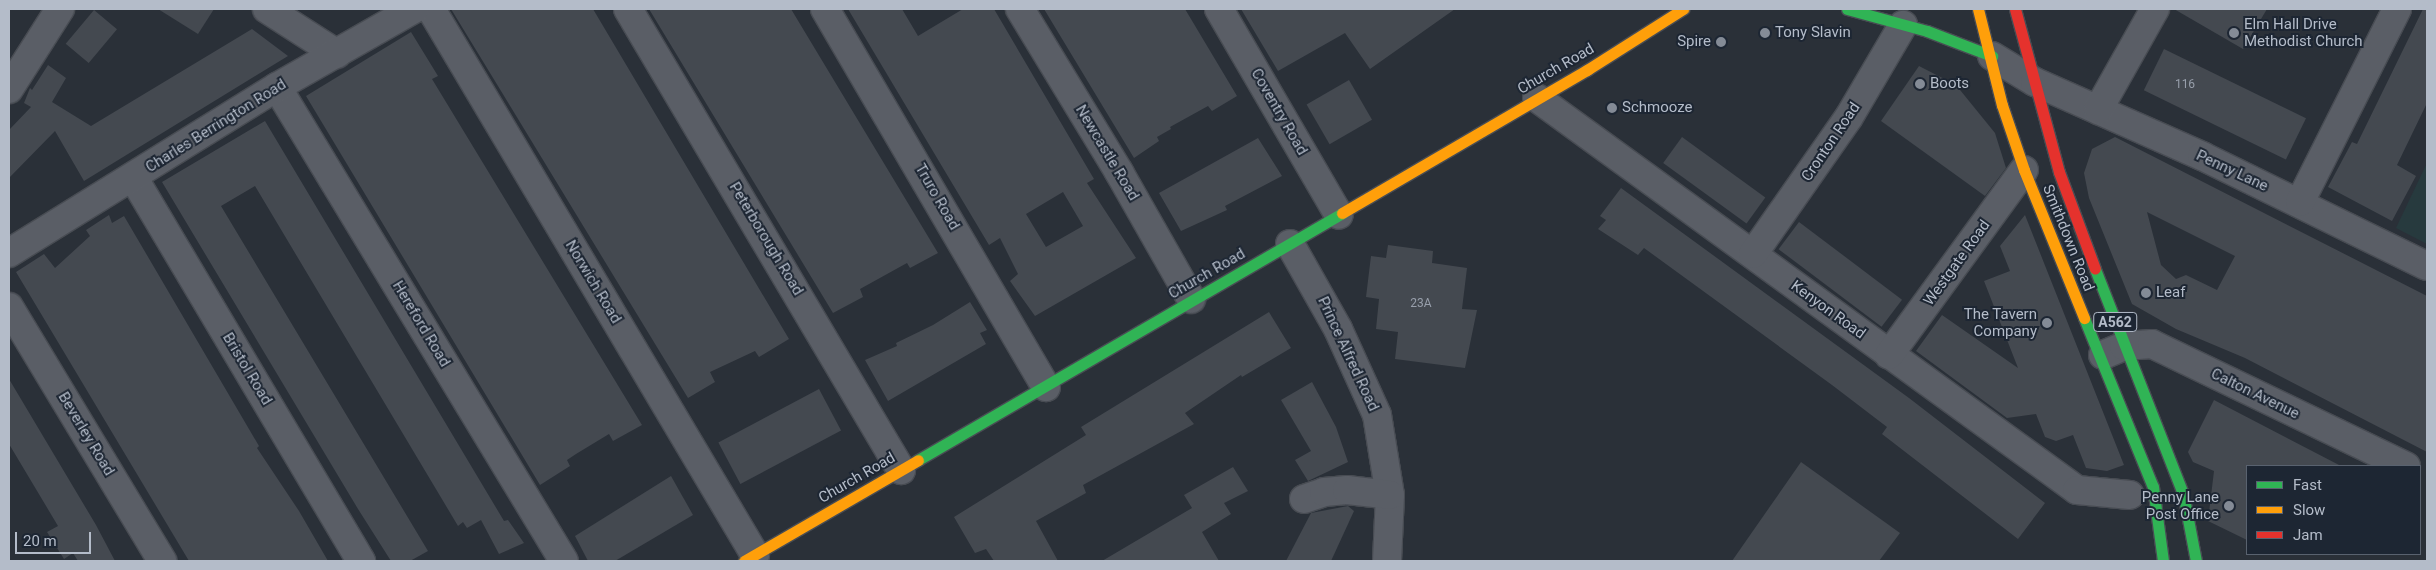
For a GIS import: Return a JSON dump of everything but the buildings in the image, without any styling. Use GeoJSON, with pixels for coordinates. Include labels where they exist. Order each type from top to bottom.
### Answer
{"type":"FeatureCollection","features":[{"type":"Feature","properties":{"kind":"main road","name":"Church Road"},"geometry":{"type":"LineString","coordinates":[[749,558],[1046,387],[1191,299],[1290,244],[1683,9]]}},
{"type":"Feature","properties":{"kind":"main road"},"geometry":{"type":"LineString","coordinates":[[1956,41],[1979,14],[1994,9]]}},
{"type":"Feature","properties":{"kind":"main road","name":"Smithdown Road"},"geometry":{"type":"LineString","coordinates":[[2015,9],[2060,172],[2153,487],[2163,561]]}},
{"type":"Feature","properties":{"kind":"main road"},"geometry":{"type":"LineString","coordinates":[[1862,11],[1903,26],[1956,41],[1992,56]]}},
{"type":"Feature","properties":{"kind":"main road","name":"Smithdown Road"},"geometry":{"type":"LineString","coordinates":[[1979,14],[1992,56],[2002,105],[2024,170],[2183,493],[2196,561]]}},
{"type":"Feature","properties":{"kind":"street"},"geometry":{"type":"LineString","coordinates":[[9,89],[60,9]]}},
{"type":"Feature","properties":{"kind":"street"},"geometry":{"type":"LineString","coordinates":[[267,9],[337,54]]}},
{"type":"Feature","properties":{"kind":"street","name":"Charles Berrington Road"},"geometry":{"type":"LineString","coordinates":[[14,250],[277,87],[414,9]]}},
{"type":"Feature","properties":{"kind":"street","name":"Norwich Road"},"geometry":{"type":"LineString","coordinates":[[431,9],[749,558]]}},
{"type":"Feature","properties":{"kind":"street","name":"Peterborough Road"},"geometry":{"type":"LineString","coordinates":[[628,9],[901,470]]}},
{"type":"Feature","properties":{"kind":"street","name":"Truro Road"},"geometry":{"type":"LineString","coordinates":[[825,9],[1046,387]]}},
{"type":"Feature","properties":{"kind":"street","name":"Newcastle Road"},"geometry":{"type":"LineString","coordinates":[[1020,9],[1119,172],[1191,299]]}},
{"type":"Feature","properties":{"kind":"street","name":"Coventry Road"},"geometry":{"type":"LineString","coordinates":[[1219,9],[1339,215]]}},
{"type":"Feature","properties":{"kind":"street"},"geometry":{"type":"LineString","coordinates":[[2098,110],[2155,9]]}},
{"type":"Feature","properties":{"kind":"street"},"geometry":{"type":"LineString","coordinates":[[2300,202],[2397,9]]}},
{"type":"Feature","properties":{"kind":"street","name":"Cronton Road"},"geometry":{"type":"LineString","coordinates":[[1753,254],[1849,117],[1903,26]]}},
{"type":"Feature","properties":{"kind":"street","name":"Penny Lane"},"geometry":{"type":"LineString","coordinates":[[1992,56],[2035,82],[2300,202],[2427,266]]}},
{"type":"Feature","properties":{"kind":"street","name":"Hereford Road"},"geometry":{"type":"LineString","coordinates":[[277,87],[564,561]]}},
{"type":"Feature","properties":{"kind":"street","name":"Kenyon Road"},"geometry":{"type":"LineString","coordinates":[[1537,98],[2077,490],[2130,495]]}},
{"type":"Feature","properties":{"kind":"street","name":"Westgate Road"},"geometry":{"type":"LineString","coordinates":[[1889,354],[2024,170]]}},
{"type":"Feature","properties":{"kind":"street","name":"Bristol Road"},"geometry":{"type":"LineString","coordinates":[[133,177],[361,561]]}},
{"type":"Feature","properties":{"kind":"street","name":"Prince Alfred Road"},"geometry":{"type":"LineString","coordinates":[[1290,244],[1338,329],[1377,415],[1390,495],[1387,561]]}},
{"type":"Feature","properties":{"kind":"street","name":"Beverley Road"},"geometry":{"type":"LineString","coordinates":[[9,307],[162,561]]}},
{"type":"Feature","properties":{"kind":"street","name":"Calton Avenue"},"geometry":{"type":"LineString","coordinates":[[2112,351],[2152,344],[2404,465]]}},
{"type":"Feature","properties":{"kind":"street"},"geometry":{"type":"LineString","coordinates":[[1304,500],[1324,492],[1347,490],[1390,495]]}},
{"type":"Feature","properties":{"kind":"green space"},"geometry":{"type":"Polygon","coordinates":[[[2427,163],[2427,244],[2396,228],[2427,163]]]}},
{"type":"Feature","properties":{"kind":"traffic: fast"},"geometry":{"type":"LineString","coordinates":[[1847,9],[1927,31],[1992,56]]}},
{"type":"Feature","properties":{"kind":"traffic: fast"},"geometry":{"type":"LineString","coordinates":[[918,460],[1342,213]]}},
{"type":"Feature","properties":{"kind":"traffic: fast"},"geometry":{"type":"LineString","coordinates":[[2095,269],[2183,493],[2196,561]]}},
{"type":"Feature","properties":{"kind":"traffic: fast"},"geometry":{"type":"LineString","coordinates":[[2084,318],[2153,487],[2163,561]]}},
{"type":"Feature","properties":{"kind":"traffic: slow"},"geometry":{"type":"LineString","coordinates":[[1342,213],[1587,70],[1683,9]]}},
{"type":"Feature","properties":{"kind":"traffic: slow"},"geometry":{"type":"LineString","coordinates":[[1978,9],[2002,105],[2024,170],[2084,318]]}},
{"type":"Feature","properties":{"kind":"traffic: slow"},"geometry":{"type":"LineString","coordinates":[[744,561],[918,460]]}},
{"type":"Feature","properties":{"kind":"traffic: jam"},"geometry":{"type":"LineString","coordinates":[[2015,9],[2059,172],[2095,269]]}},
{"type":"Feature","properties":{"kind":"place","name":"Tony Slavin"},"geometry":{"type":"Point","coordinates":[1765,33]}},
{"type":"Feature","properties":{"kind":"place","name":"Elm Hall Drive Methodist Church"},"geometry":{"type":"Point","coordinates":[2234,33]}},
{"type":"Feature","properties":{"kind":"place","name":"Spire"},"geometry":{"type":"Point","coordinates":[1721,42]}},
{"type":"Feature","properties":{"kind":"place","name":"Boots"},"geometry":{"type":"Point","coordinates":[1920,84]}},
{"type":"Feature","properties":{"kind":"place","name":"Schmooze"},"geometry":{"type":"Point","coordinates":[1612,108]}},
{"type":"Feature","properties":{"kind":"place","name":"Leaf"},"geometry":{"type":"Point","coordinates":[2146,293]}},
{"type":"Feature","properties":{"kind":"place","name":"The Tavern Company"},"geometry":{"type":"Point","coordinates":[2047,323]}},
{"type":"Feature","properties":{"kind":"place","name":"Penny Lane Post Office"},"geometry":{"type":"Point","coordinates":[2229,506]}}]}
